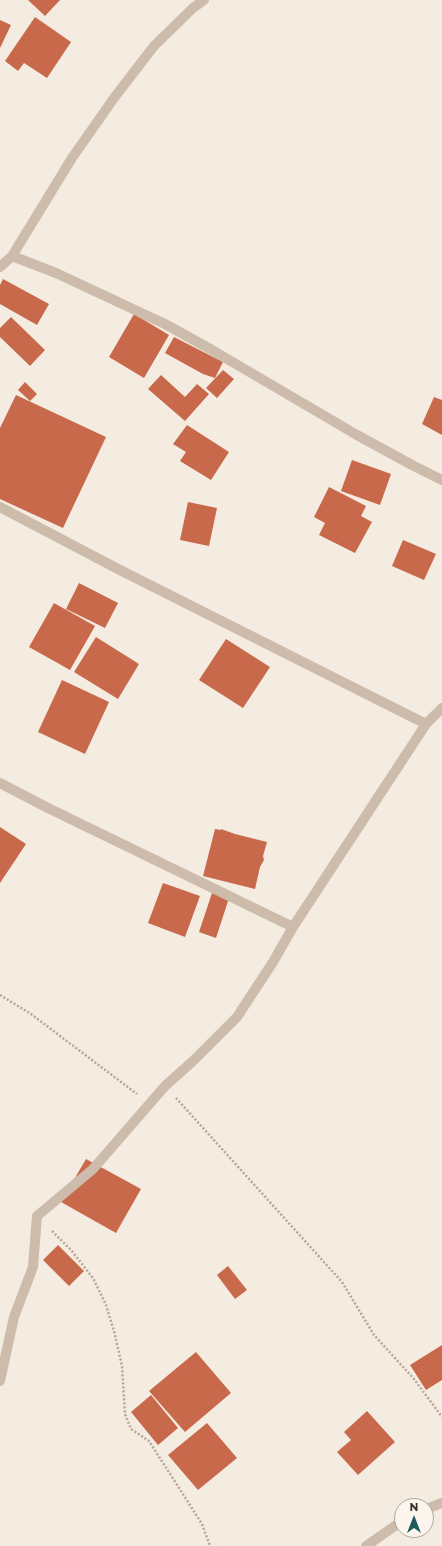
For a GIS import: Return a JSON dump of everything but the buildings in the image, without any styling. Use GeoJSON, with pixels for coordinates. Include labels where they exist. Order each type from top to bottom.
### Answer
{"type":"FeatureCollection","features":[{"type":"Feature","properties":{"kind":"street"},"geometry":{"type":"LineString","coordinates":[[0,267],[12,256],[72,158],[114,98],[154,46],[193,8],[204,0]]}},
{"type":"Feature","properties":{"kind":"street"},"geometry":{"type":"LineString","coordinates":[[12,256],[63,276],[165,324],[357,435],[442,480]]}},
{"type":"Feature","properties":{"kind":"street"},"geometry":{"type":"LineString","coordinates":[[0,507],[118,569],[426,724]]}},
{"type":"Feature","properties":{"kind":"street"},"geometry":{"type":"LineString","coordinates":[[0,1381],[14,1317],[33,1267],[38,1216],[93,1169],[165,1086],[237,1017],[274,962],[293,927],[426,724],[442,708]]}},
{"type":"Feature","properties":{"kind":"street"},"geometry":{"type":"LineString","coordinates":[[0,783],[48,808],[293,927]]}},
{"type":"Feature","properties":{"kind":"street"},"geometry":{"type":"LineString","coordinates":[[366,1546],[394,1527]]}},
{"type":"Feature","properties":{"kind":"path"},"geometry":{"type":"LineString","coordinates":[[0,995],[31,1014],[150,1103]]}},
{"type":"Feature","properties":{"kind":"path"},"geometry":{"type":"LineString","coordinates":[[165,1086],[342,1282],[374,1335],[414,1379],[442,1417]]}},
{"type":"Feature","properties":{"kind":"path"},"geometry":{"type":"LineString","coordinates":[[38,1216],[71,1250],[93,1278],[106,1305],[114,1331],[122,1366],[125,1414],[131,1429],[150,1441],[202,1524],[210,1546]]}}]}
